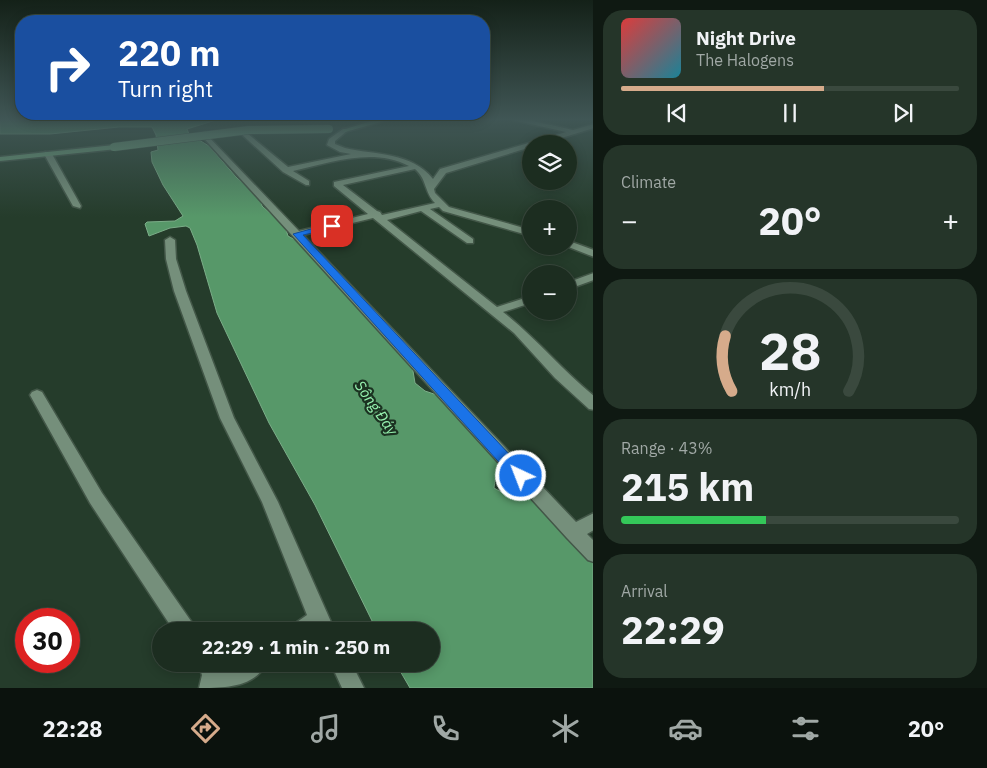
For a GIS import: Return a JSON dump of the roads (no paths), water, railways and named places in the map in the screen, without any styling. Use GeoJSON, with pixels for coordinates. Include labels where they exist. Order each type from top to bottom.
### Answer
{"type":"FeatureCollection","features":[{"type":"Feature","properties":{"kind":"main road"},"geometry":{"type":"LineString","coordinates":[[0,159],[64,152]]}},
{"type":"Feature","properties":{"kind":"street"},"geometry":{"type":"LineString","coordinates":[[220,152],[593,554]]}},
{"type":"Feature","properties":{"kind":"street"},"geometry":{"type":"LineString","coordinates":[[265,152],[286,170],[306,183]]}},
{"type":"Feature","properties":{"kind":"street"},"geometry":{"type":"LineString","coordinates":[[354,152],[395,158],[416,167],[428,179],[432,187]]}},
{"type":"Feature","properties":{"kind":"street"},"geometry":{"type":"LineString","coordinates":[[504,152],[443,170],[436,176],[431,194],[440,204],[459,214],[522,231]]}},
{"type":"Feature","properties":{"kind":"street"},"geometry":{"type":"LineString","coordinates":[[48,154],[77,206]]}},
{"type":"Feature","properties":{"kind":"street"},"geometry":{"type":"LineString","coordinates":[[286,170],[365,154]]}},
{"type":"Feature","properties":{"kind":"street"},"geometry":{"type":"LineString","coordinates":[[416,167],[337,184],[380,216],[530,340],[560,375],[593,405]]}},
{"type":"Feature","properties":{"kind":"street"},"geometry":{"type":"LineString","coordinates":[[297,234],[440,204]]}},
{"type":"Feature","properties":{"kind":"street"},"geometry":{"type":"LineString","coordinates":[[422,208],[470,241]]}},
{"type":"Feature","properties":{"kind":"street"},"geometry":{"type":"LineString","coordinates":[[170,240],[171,259],[180,291],[224,409],[270,502],[321,622]]}},
{"type":"Feature","properties":{"kind":"street"},"geometry":{"type":"LineString","coordinates":[[577,247],[593,254]]}},
{"type":"Feature","properties":{"kind":"street"},"geometry":{"type":"LineString","coordinates":[[577,283],[593,276]]}},
{"type":"Feature","properties":{"kind":"street"},"geometry":{"type":"LineString","coordinates":[[496,311],[522,302]]}},
{"type":"Feature","properties":{"kind":"street"},"geometry":{"type":"LineString","coordinates":[[37,394],[96,498],[180,622]]}},
{"type":"Feature","properties":{"kind":"street"},"geometry":{"type":"LineString","coordinates":[[573,533],[593,520]]}},
{"type":"Feature","properties":{"kind":"street"},"geometry":{"type":"LineString","coordinates":[[210,688],[213,675],[212,672]]}},
{"type":"Feature","properties":{"kind":"street"},"geometry":{"type":"LineString","coordinates":[[210,688],[235,678],[244,672]]}},
{"type":"Feature","properties":{"kind":"street"},"geometry":{"type":"LineString","coordinates":[[345,672],[353,688]]}},
{"type":"Feature","properties":{"kind":"water","name":"Sông Đáy"},"geometry":{"type":"Polygon","coordinates":[[[151,152],[214,152],[237,178],[261,197],[262,206],[285,226],[288,236],[301,243],[412,365],[415,383],[425,391],[437,395],[498,456],[494,488],[514,497],[524,499],[535,498],[593,558],[593,688],[410,688],[401,672],[440,672],[440,622],[373,622],[315,505],[269,423],[217,313],[197,245],[190,228],[186,226],[170,228],[149,236],[145,224],[147,222],[175,221],[183,216],[163,185],[152,162],[151,152]]]}}]}
